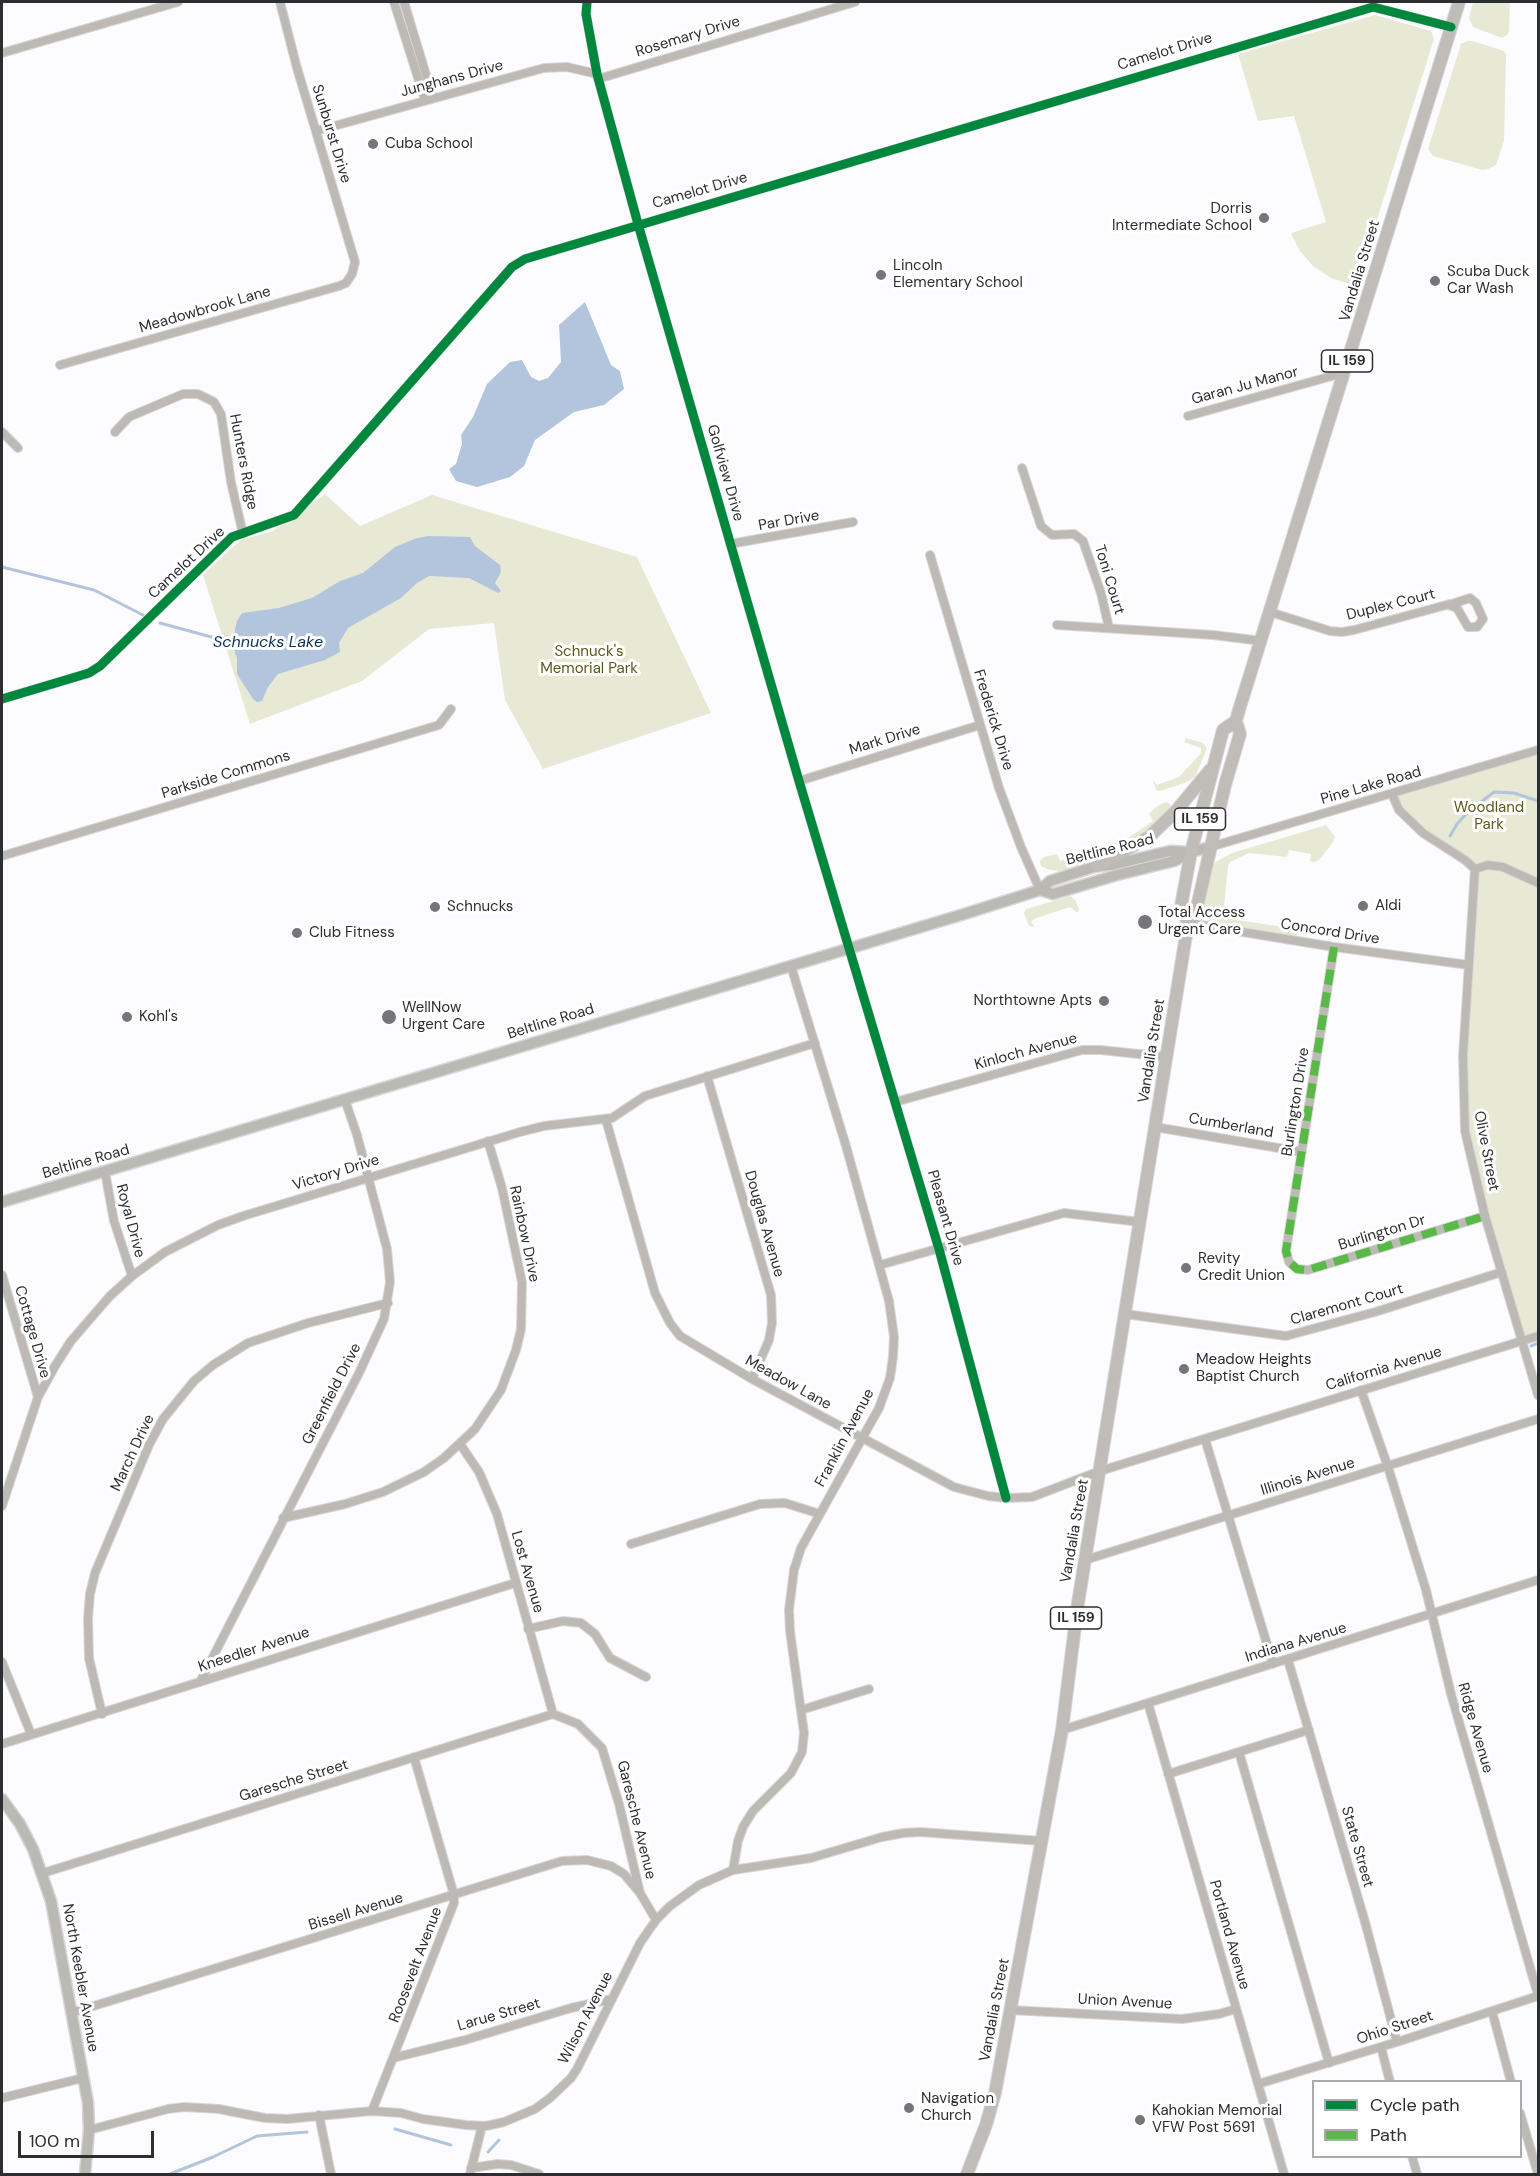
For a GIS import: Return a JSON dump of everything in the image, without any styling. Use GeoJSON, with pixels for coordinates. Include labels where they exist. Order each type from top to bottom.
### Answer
{"type":"FeatureCollection","features":[{"type":"Feature","properties":{"kind":"main road","name":"Vandalia Street"},"geometry":{"type":"LineString","coordinates":[[967,2175],[986,2125],[995,2093],[1062,1730],[1078,1603],[1188,923],[1197,907],[1210,847],[1240,734],[1236,721],[1459,2]]}},
{"type":"Feature","properties":{"kind":"main road","name":"Vandalia Street"},"geometry":{"type":"LineString","coordinates":[[1188,923],[1181,906],[1191,852],[1223,730],[1236,721]]}},
{"type":"Feature","properties":{"kind":"main road"},"geometry":{"type":"LineString","coordinates":[[1097,866],[1149,837],[1180,808],[1214,765]]}},
{"type":"Feature","properties":{"kind":"main road","name":"Beltline Road"},"geometry":{"type":"LineString","coordinates":[[1040,890],[1053,894],[1117,874],[1174,861],[1191,852],[1210,847]]}},
{"type":"Feature","properties":{"kind":"main road","name":"Beltline Road"},"geometry":{"type":"LineString","coordinates":[[2,1202],[848,949],[1040,890],[1050,881],[1097,866],[1111,865],[1170,851],[1191,852]]}},
{"type":"Feature","properties":{"kind":"main road","name":"North Keebler Avenue"},"geometry":{"type":"LineString","coordinates":[[2,1798],[20,1824],[42,1873],[51,1901],[88,2103],[89,2130],[85,2175]]}},
{"type":"Feature","properties":{"kind":"street"},"geometry":{"type":"LineString","coordinates":[[2,53],[178,2]]}},
{"type":"Feature","properties":{"kind":"street","name":"Sunburst Drive"},"geometry":{"type":"LineString","coordinates":[[280,2],[355,262],[352,274]]}},
{"type":"Feature","properties":{"kind":"street"},"geometry":{"type":"LineString","coordinates":[[394,2],[429,99]]}},
{"type":"Feature","properties":{"kind":"street"},"geometry":{"type":"LineString","coordinates":[[404,2],[429,99]]}},
{"type":"Feature","properties":{"kind":"street","name":"Golfview Drive"},"geometry":{"type":"LineString","coordinates":[[587,2],[586,14],[597,76],[638,225],[848,949]]}},
{"type":"Feature","properties":{"kind":"street","name":"Rosemary Drive"},"geometry":{"type":"LineString","coordinates":[[597,76],[855,2]]}},
{"type":"Feature","properties":{"kind":"street","name":"Camelot Drive"},"geometry":{"type":"LineString","coordinates":[[2,699],[89,673],[100,666],[232,537],[294,515],[519,261],[1373,7],[1451,27]]}},
{"type":"Feature","properties":{"kind":"street","name":"Junghans Drive"},"geometry":{"type":"LineString","coordinates":[[316,131],[544,68],[567,67],[597,76]]}},
{"type":"Feature","properties":{"kind":"street","name":"Meadowbrook Lane"},"geometry":{"type":"LineString","coordinates":[[60,365],[339,286],[345,283],[352,274]]}},
{"type":"Feature","properties":{"kind":"street","name":"Garan Ju Manor"},"geometry":{"type":"LineString","coordinates":[[1188,416],[1343,373]]}},
{"type":"Feature","properties":{"kind":"street","name":"Hunters Ridge"},"geometry":{"type":"LineString","coordinates":[[115,432],[129,417],[183,394],[198,394],[214,402],[222,420],[231,482],[243,534]]}},
{"type":"Feature","properties":{"kind":"street"},"geometry":{"type":"LineString","coordinates":[[2,432],[18,448]]}},
{"type":"Feature","properties":{"kind":"street","name":"Toni Court"},"geometry":{"type":"LineString","coordinates":[[1022,468],[1041,526],[1053,535],[1074,534],[1083,541],[1101,593],[1109,628]]}},
{"type":"Feature","properties":{"kind":"street","name":"Par Drive"},"geometry":{"type":"LineString","coordinates":[[730,544],[853,522]]}},
{"type":"Feature","properties":{"kind":"street","name":"Frederick Drive"},"geometry":{"type":"LineString","coordinates":[[930,555],[980,725],[1017,837],[1040,890]]}},
{"type":"Feature","properties":{"kind":"street","name":"Duplex Court"},"geometry":{"type":"LineString","coordinates":[[1270,612],[1330,631],[1342,632],[1470,598],[1476,603],[1483,619],[1477,627],[1468,627],[1457,608],[1449,604]]}},
{"type":"Feature","properties":{"kind":"street","name":"Toni Court"},"geometry":{"type":"LineString","coordinates":[[1057,625],[1214,635],[1262,641]]}},
{"type":"Feature","properties":{"kind":"street","name":"Parkside Commons"},"geometry":{"type":"LineString","coordinates":[[2,856],[439,725],[451,709]]}},
{"type":"Feature","properties":{"kind":"street","name":"Mark Drive"},"geometry":{"type":"LineString","coordinates":[[799,781],[980,725]]}},
{"type":"Feature","properties":{"kind":"street","name":"Pine Lake Road"},"geometry":{"type":"LineString","coordinates":[[1210,847],[1539,750]]}},
{"type":"Feature","properties":{"kind":"street"},"geometry":{"type":"LineString","coordinates":[[1392,794],[1399,810],[1423,833],[1475,869],[1488,865],[1503,867],[1539,883]]}},
{"type":"Feature","properties":{"kind":"street","name":"Olive Street"},"geometry":{"type":"LineString","coordinates":[[1475,869],[1463,1056],[1463,1106],[1470,1156],[1485,1216],[1539,1395]]}},
{"type":"Feature","properties":{"kind":"street","name":"Concord Drive"},"geometry":{"type":"LineString","coordinates":[[1188,923],[1334,947],[1469,965]]}},
{"type":"Feature","properties":{"kind":"street","name":"Burlington Drive"},"geometry":{"type":"LineString","coordinates":[[1289,1262],[1286,1251],[1334,947]]}},
{"type":"Feature","properties":{"kind":"street","name":"Pleasant Drive"},"geometry":{"type":"LineString","coordinates":[[848,949],[939,1249],[1006,1498]]}},
{"type":"Feature","properties":{"kind":"street","name":"Franklin Avenue"},"geometry":{"type":"LineString","coordinates":[[733,1870],[738,1841],[753,1811],[791,1773],[798,1763],[804,1740],[790,1631],[791,1591],[801,1548],[885,1393],[893,1357],[892,1317],[879,1265],[791,966]]}},
{"type":"Feature","properties":{"kind":"street","name":"Victory Drive"},"geometry":{"type":"LineString","coordinates":[[2,1506],[38,1397],[71,1341],[90,1318],[132,1276],[165,1252],[218,1225],[369,1177],[544,1126],[606,1120],[645,1096],[815,1043]]}},
{"type":"Feature","properties":{"kind":"street","name":"Kinloch Avenue"},"geometry":{"type":"LineString","coordinates":[[895,1102],[1082,1050],[1166,1057]]}},
{"type":"Feature","properties":{"kind":"street","name":"Douglas Avenue"},"geometry":{"type":"LineString","coordinates":[[707,1076],[771,1295],[772,1323],[769,1340],[752,1379]]}},
{"type":"Feature","properties":{"kind":"street","name":"Greenfield Drive"},"geometry":{"type":"LineString","coordinates":[[200,1682],[377,1336],[388,1303],[390,1282],[387,1249],[369,1177],[345,1100]]}},
{"type":"Feature","properties":{"kind":"street","name":"Meadow Lane"},"geometry":{"type":"LineString","coordinates":[[606,1120],[655,1293],[661,1307],[681,1336],[752,1379],[954,1486],[988,1497],[1032,1497],[1100,1472]]}},
{"type":"Feature","properties":{"kind":"street","name":"Cumberland"},"geometry":{"type":"LineString","coordinates":[[1155,1127],[1302,1152]]}},
{"type":"Feature","properties":{"kind":"street","name":"Rainbow Drive"},"geometry":{"type":"LineString","coordinates":[[283,1518],[345,1504],[383,1492],[424,1472],[460,1444],[490,1408],[501,1390],[516,1350],[523,1308],[522,1282],[515,1244],[488,1142]]}},
{"type":"Feature","properties":{"kind":"street","name":"Royal Drive"},"geometry":{"type":"LineString","coordinates":[[105,1172],[114,1221],[132,1276]]}},
{"type":"Feature","properties":{"kind":"street"},"geometry":{"type":"LineString","coordinates":[[879,1265],[1064,1213],[1140,1222]]}},
{"type":"Feature","properties":{"kind":"street","name":"Burlington Dr"},"geometry":{"type":"LineString","coordinates":[[1289,1262],[1297,1269],[1308,1270],[1485,1216]]}},
{"type":"Feature","properties":{"kind":"street","name":"Claremont Court"},"geometry":{"type":"LineString","coordinates":[[1125,1314],[1276,1336],[1292,1336],[1502,1272]]}},
{"type":"Feature","properties":{"kind":"street","name":"Cottage Drive"},"geometry":{"type":"LineString","coordinates":[[2,1275],[38,1397]]}},
{"type":"Feature","properties":{"kind":"street","name":"March Drive"},"geometry":{"type":"LineString","coordinates":[[102,1713],[89,1658],[90,1594],[95,1573],[149,1445],[163,1419],[194,1381],[213,1365],[248,1343],[308,1323],[388,1303]]}},
{"type":"Feature","properties":{"kind":"street","name":"California Avenue"},"geometry":{"type":"LineString","coordinates":[[1100,1472],[1539,1336]]}},
{"type":"Feature","properties":{"kind":"street","name":"Ridge Avenue"},"geometry":{"type":"LineString","coordinates":[[1361,1390],[1420,1570],[1454,1705],[1539,1996]]}},
{"type":"Feature","properties":{"kind":"street","name":"Illinois Avenue"},"geometry":{"type":"LineString","coordinates":[[1085,1560],[1539,1419]]}},
{"type":"Feature","properties":{"kind":"street"},"geometry":{"type":"LineString","coordinates":[[1205,1439],[1273,1664]]}},
{"type":"Feature","properties":{"kind":"street","name":"Lost Avenue"},"geometry":{"type":"LineString","coordinates":[[460,1444],[479,1472],[489,1493],[553,1714]]}},
{"type":"Feature","properties":{"kind":"street"},"geometry":{"type":"LineString","coordinates":[[631,1544],[760,1504],[785,1503],[820,1514]]}},
{"type":"Feature","properties":{"kind":"street","name":"Indiana Avenue"},"geometry":{"type":"LineString","coordinates":[[1062,1730],[1539,1580]]}},
{"type":"Feature","properties":{"kind":"street","name":"Kneedler Avenue"},"geometry":{"type":"LineString","coordinates":[[2,1744],[515,1583]]}},
{"type":"Feature","properties":{"kind":"street"},"geometry":{"type":"LineString","coordinates":[[528,1629],[564,1621],[581,1623],[595,1634],[610,1658],[646,1677]]}},
{"type":"Feature","properties":{"kind":"street","name":"State Street"},"geometry":{"type":"LineString","coordinates":[[1288,1660],[1365,1922],[1397,2042]]}},
{"type":"Feature","properties":{"kind":"street"},"geometry":{"type":"LineString","coordinates":[[2,1662],[31,1734]]}},
{"type":"Feature","properties":{"kind":"street"},"geometry":{"type":"LineString","coordinates":[[801,1710],[869,1689]]}},
{"type":"Feature","properties":{"kind":"street","name":"Portland Avenue"},"geometry":{"type":"LineString","coordinates":[[1148,1703],[1284,2175]]}},
{"type":"Feature","properties":{"kind":"street","name":"Garesche Street"},"geometry":{"type":"LineString","coordinates":[[42,1873],[553,1714]]}},
{"type":"Feature","properties":{"kind":"street","name":"Garesche Avenue"},"geometry":{"type":"LineString","coordinates":[[553,1714],[578,1724],[602,1748],[619,1804],[640,1893],[656,1920]]}},
{"type":"Feature","properties":{"kind":"street"},"geometry":{"type":"LineString","coordinates":[[1168,1774],[1309,1730]]}},
{"type":"Feature","properties":{"kind":"street"},"geometry":{"type":"LineString","coordinates":[[1239,1752],[1329,2063]]}},
{"type":"Feature","properties":{"kind":"street","name":"Roosevelt Avenue"},"geometry":{"type":"LineString","coordinates":[[372,2111],[454,1903],[454,1895],[414,1756]]}},
{"type":"Feature","properties":{"kind":"street","name":"Wilson Avenue"},"geometry":{"type":"LineString","coordinates":[[89,2130],[168,2109],[184,2107],[219,2109],[265,2118],[372,2111],[401,2113],[446,2124],[482,2126],[518,2117],[535,2109],[561,2089],[577,2069],[640,1943],[656,1920],[691,1890],[733,1870],[811,1858],[882,1837],[904,1833],[920,1832],[1042,1841]]}},
{"type":"Feature","properties":{"kind":"street","name":"Bissell Avenue"},"geometry":{"type":"LineString","coordinates":[[71,2013],[562,1861],[587,1860],[611,1866],[624,1874],[640,1893]]}},
{"type":"Feature","properties":{"kind":"street","name":"Ohio Street"},"geometry":{"type":"LineString","coordinates":[[1258,2084],[1539,1996]]}},
{"type":"Feature","properties":{"kind":"street","name":"Larue Street"},"geometry":{"type":"LineString","coordinates":[[393,2058],[612,1999]]}},
{"type":"Feature","properties":{"kind":"street","name":"Union Avenue"},"geometry":{"type":"LineString","coordinates":[[1010,2010],[1182,2019],[1219,2014],[1236,2009]]}},
{"type":"Feature","properties":{"kind":"street"},"geometry":{"type":"LineString","coordinates":[[1492,2011],[1510,2080]]}},
{"type":"Feature","properties":{"kind":"street"},"geometry":{"type":"LineString","coordinates":[[1381,2047],[1389,2080]]}},
{"type":"Feature","properties":{"kind":"street"},"geometry":{"type":"LineString","coordinates":[[2,2098],[83,2078]]}},
{"type":"Feature","properties":{"kind":"street"},"geometry":{"type":"LineString","coordinates":[[319,2115],[331,2175]]}},
{"type":"Feature","properties":{"kind":"street"},"geometry":{"type":"LineString","coordinates":[[1522,2117],[1538,2175]]}},
{"type":"Feature","properties":{"kind":"street"},"geometry":{"type":"LineString","coordinates":[[471,2171],[482,2126]]}},
{"type":"Feature","properties":{"kind":"street"},"geometry":{"type":"LineString","coordinates":[[1412,2158],[1417,2175]]}},
{"type":"Feature","properties":{"kind":"street"},"geometry":{"type":"LineString","coordinates":[[471,2171],[484,2165],[511,2165],[539,2175]]}},
{"type":"Feature","properties":{"kind":"green space"},"geometry":{"type":"Polygon","coordinates":[[[1473,2],[1510,2],[1507,35],[1502,38],[1473,27],[1469,18],[1473,2]]]}},
{"type":"Feature","properties":{"kind":"green space"},"geometry":{"type":"Polygon","coordinates":[[[1375,15],[1431,31],[1434,39],[1356,286],[1331,278],[1313,266],[1300,251],[1292,236],[1291,233],[1326,222],[1294,116],[1258,121],[1238,54],[1375,15]]]}},
{"type":"Feature","properties":{"kind":"green space"},"geometry":{"type":"Polygon","coordinates":[[[1467,41],[1504,51],[1506,55],[1504,141],[1496,165],[1482,170],[1433,156],[1428,149],[1461,44],[1467,41]]]}},
{"type":"Feature","properties":{"kind":"green space","name":"Schnuck's Memorial Park"},"geometry":{"type":"Polygon","coordinates":[[[325,494],[360,526],[432,495],[637,557],[711,713],[543,769],[505,700],[494,623],[429,629],[362,681],[250,724],[203,575],[241,540],[273,531],[325,494]]]}},
{"type":"Feature","properties":{"kind":"green space"},"geometry":{"type":"Polygon","coordinates":[[[1186,738],[1203,743],[1207,748],[1195,777],[1160,791],[1156,790],[1153,780],[1157,785],[1179,777],[1201,753],[1201,748],[1184,742],[1186,738]]]}},
{"type":"Feature","properties":{"kind":"green space","name":"Woodland Park"},"geometry":{"type":"Polygon","coordinates":[[[1538,750],[1538,1336],[1521,1340],[1470,1156],[1463,1084],[1475,869],[1399,810],[1392,794],[1538,750]]]}},
{"type":"Feature","properties":{"kind":"green space"},"geometry":{"type":"Polygon","coordinates":[[[1165,802],[1169,803],[1172,808],[1158,825],[1102,858],[1061,871],[1041,866],[1040,861],[1044,857],[1057,854],[1060,861],[1128,838],[1153,821],[1149,814],[1165,802]]]}},
{"type":"Feature","properties":{"kind":"green space"},"geometry":{"type":"Polygon","coordinates":[[[1326,825],[1335,837],[1320,859],[1315,862],[1310,861],[1311,854],[1289,850],[1287,857],[1249,853],[1230,862],[1228,866],[1224,906],[1230,911],[1238,912],[1237,920],[1297,929],[1301,922],[1304,923],[1304,928],[1301,934],[1295,936],[1208,921],[1204,917],[1202,910],[1212,864],[1232,853],[1326,825]]]}},
{"type":"Feature","properties":{"kind":"green space"},"geometry":{"type":"Polygon","coordinates":[[[1070,896],[1075,900],[1079,909],[1078,913],[1070,907],[1034,919],[1031,922],[1035,927],[1029,926],[1024,913],[1026,909],[1070,896]]]}},
{"type":"Feature","properties":{"kind":"water"},"geometry":{"type":"Polygon","coordinates":[[[585,302],[611,365],[620,371],[624,389],[604,405],[574,412],[535,440],[524,466],[510,477],[477,487],[456,481],[449,469],[456,464],[462,444],[461,435],[473,417],[487,384],[510,362],[522,360],[531,377],[539,381],[548,378],[561,362],[559,325],[585,302]]]}},
{"type":"Feature","properties":{"kind":"water","name":"Schnucks Lake"},"geometry":{"type":"Polygon","coordinates":[[[429,536],[470,537],[475,546],[500,565],[501,572],[495,583],[501,591],[498,593],[469,578],[429,576],[417,583],[401,598],[348,628],[339,643],[340,652],[325,660],[278,674],[268,687],[262,701],[257,702],[253,699],[237,674],[235,629],[242,613],[279,608],[312,598],[340,581],[363,573],[395,547],[429,536]]]}},
{"type":"Feature","properties":{"kind":"waterway"},"geometry":{"type":"LineString","coordinates":[[2,567],[94,590],[143,615]]}},
{"type":"Feature","properties":{"kind":"waterway"},"geometry":{"type":"LineString","coordinates":[[160,623],[215,638],[236,639]]}},
{"type":"Feature","properties":{"kind":"waterway"},"geometry":{"type":"LineString","coordinates":[[1450,836],[1468,812],[1494,792],[1514,793],[1538,801]]}},
{"type":"Feature","properties":{"kind":"waterway"},"geometry":{"type":"LineString","coordinates":[[1531,1346],[1538,1343]]}},
{"type":"Feature","properties":{"kind":"waterway"},"geometry":{"type":"LineString","coordinates":[[395,2129],[451,2145]]}},
{"type":"Feature","properties":{"kind":"waterway"},"geometry":{"type":"LineString","coordinates":[[170,2174],[257,2136],[307,2132]]}},
{"type":"Feature","properties":{"kind":"waterway"},"geometry":{"type":"LineString","coordinates":[[488,2152],[499,2140]]}},
{"type":"Feature","properties":{"kind":"marked path"},"geometry":{"type":"LineString","coordinates":[[1334,947],[1286,1251],[1289,1262],[1297,1269],[1308,1270],[1485,1216]]}},
{"type":"Feature","properties":{"kind":"cycle path"},"geometry":{"type":"LineString","coordinates":[[587,2],[586,14],[597,74],[638,224],[799,781],[939,1249],[1006,1498]]}},
{"type":"Feature","properties":{"kind":"cycle path"},"geometry":{"type":"LineString","coordinates":[[2,699],[89,673],[100,666],[232,537],[294,515],[512,267],[525,259],[1373,7],[1451,27]]}},
{"type":"Feature","properties":{"kind":"place","name":"Cuba School"},"geometry":{"type":"Point","coordinates":[373,144]}},
{"type":"Feature","properties":{"kind":"place","name":"Dorris Intermediate School"},"geometry":{"type":"Point","coordinates":[1264,218]}},
{"type":"Feature","properties":{"kind":"place","name":"Lincoln Elementary School"},"geometry":{"type":"Point","coordinates":[881,275]}},
{"type":"Feature","properties":{"kind":"place","name":"Scuba Duck Car Wash"},"geometry":{"type":"Point","coordinates":[1435,281]}},
{"type":"Feature","properties":{"kind":"place","name":"Aldi"},"geometry":{"type":"Point","coordinates":[1363,906]}},
{"type":"Feature","properties":{"kind":"place","name":"Schnucks"},"geometry":{"type":"Point","coordinates":[435,907]}},
{"type":"Feature","properties":{"kind":"place","name":"Total Access Urgent Care"},"geometry":{"type":"Point","coordinates":[1145,922]}},
{"type":"Feature","properties":{"kind":"place","name":"Club Fitness"},"geometry":{"type":"Point","coordinates":[297,933]}},
{"type":"Feature","properties":{"kind":"place","name":"Northtowne Apts"},"geometry":{"type":"Point","coordinates":[1104,1001]}},
{"type":"Feature","properties":{"kind":"place","name":"Kohl's"},"geometry":{"type":"Point","coordinates":[127,1017]}},
{"type":"Feature","properties":{"kind":"place","name":"WellNow Urgent Care"},"geometry":{"type":"Point","coordinates":[389,1017]}},
{"type":"Feature","properties":{"kind":"place","name":"Revity Credit Union"},"geometry":{"type":"Point","coordinates":[1186,1268]}},
{"type":"Feature","properties":{"kind":"place","name":"Meadow Heights Baptist Church"},"geometry":{"type":"Point","coordinates":[1184,1369]}},
{"type":"Feature","properties":{"kind":"place","name":"Navigation Church"},"geometry":{"type":"Point","coordinates":[909,2108]}},
{"type":"Feature","properties":{"kind":"place","name":"Kahokian Memorial VFW Post 5691"},"geometry":{"type":"Point","coordinates":[1140,2120]}}]}
